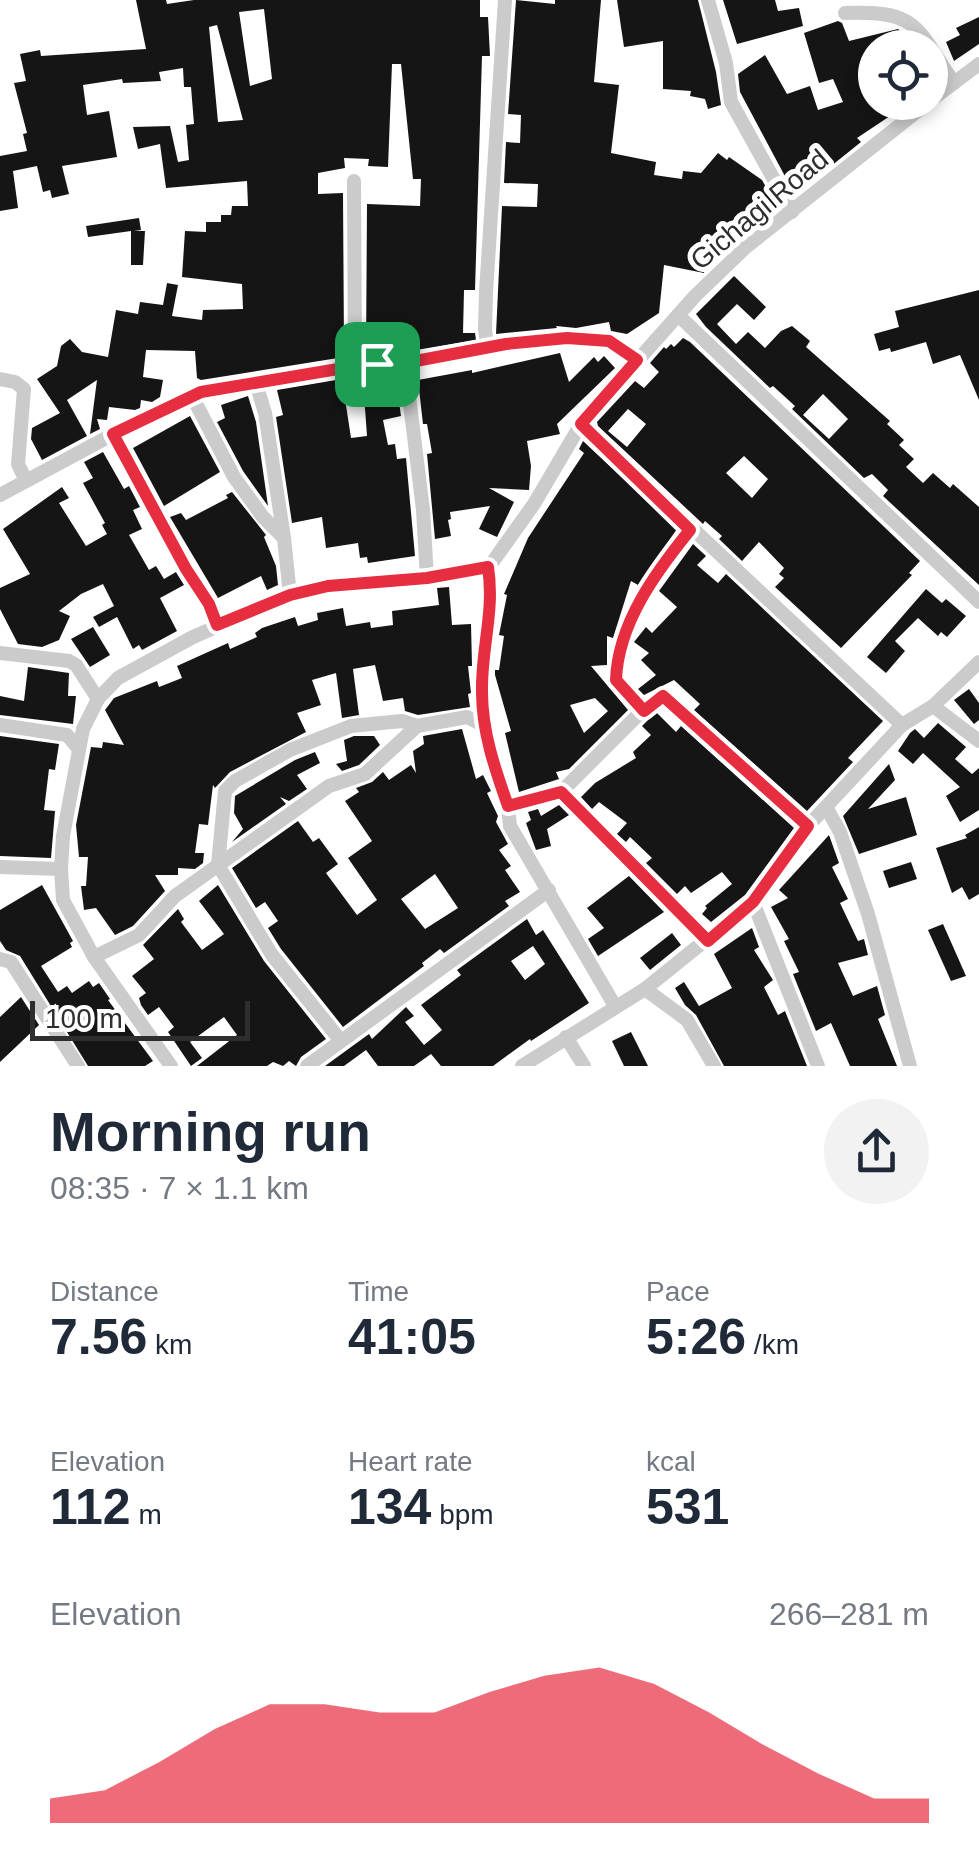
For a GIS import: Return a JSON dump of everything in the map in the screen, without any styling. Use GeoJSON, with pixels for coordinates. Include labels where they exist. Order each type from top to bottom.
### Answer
{"type":"FeatureCollection","features":[{"type":"Feature","properties":{"kind":"street"},"geometry":{"type":"LineString","coordinates":[[488,348],[486,292],[506,0]]}},
{"type":"Feature","properties":{"kind":"street"},"geometry":{"type":"LineString","coordinates":[[708,0],[726,63],[731,102],[792,212]]}},
{"type":"Feature","properties":{"kind":"street"},"geometry":{"type":"LineString","coordinates":[[845,13],[897,16],[920,29],[954,83]]}},
{"type":"Feature","properties":{"kind":"street","name":"Gichagi Road"},"geometry":{"type":"LineString","coordinates":[[948,88],[979,64]]}},
{"type":"Feature","properties":{"kind":"street","name":"Gichagi Road"},"geometry":{"type":"LineString","coordinates":[[488,567],[534,504],[581,424],[678,315],[746,247],[907,120]]}},
{"type":"Feature","properties":{"kind":"street"},"geometry":{"type":"LineString","coordinates":[[354,182],[355,366]]}},
{"type":"Feature","properties":{"kind":"street"},"geometry":{"type":"LineString","coordinates":[[678,315],[979,602]]}},
{"type":"Feature","properties":{"kind":"street"},"geometry":{"type":"LineString","coordinates":[[0,495],[201,392],[355,366],[405,363],[567,338],[609,341],[637,360]]}},
{"type":"Feature","properties":{"kind":"street"},"geometry":{"type":"LineString","coordinates":[[405,363],[427,578]]}},
{"type":"Feature","properties":{"kind":"street"},"geometry":{"type":"LineString","coordinates":[[0,380],[14,382],[24,389],[18,464],[26,481]]}},
{"type":"Feature","properties":{"kind":"street"},"geometry":{"type":"LineString","coordinates":[[256,383],[265,412],[290,595]]}},
{"type":"Feature","properties":{"kind":"street"},"geometry":{"type":"LineString","coordinates":[[192,396],[234,476],[263,517],[284,538]]}},
{"type":"Feature","properties":{"kind":"street"},"geometry":{"type":"LineString","coordinates":[[581,424],[690,530],[902,724]]}},
{"type":"Feature","properties":{"kind":"street"},"geometry":{"type":"LineString","coordinates":[[113,434],[209,604],[217,625]]}},
{"type":"Feature","properties":{"kind":"street"},"geometry":{"type":"LineString","coordinates":[[644,711],[616,680],[619,650],[648,586],[690,530]]}},
{"type":"Feature","properties":{"kind":"street"},"geometry":{"type":"LineString","coordinates":[[171,1066],[94,957],[64,900],[60,870],[63,836],[83,729],[98,699],[118,678],[217,625],[290,595],[328,586],[427,578],[488,567],[493,596],[483,660],[485,726],[510,826],[616,1006]]}},
{"type":"Feature","properties":{"kind":"street"},"geometry":{"type":"LineString","coordinates":[[0,653],[69,661],[76,665],[98,699]]}},
{"type":"Feature","properties":{"kind":"street"},"geometry":{"type":"LineString","coordinates":[[522,1066],[645,989],[753,902],[808,826],[902,724],[932,706],[979,662]]}},
{"type":"Feature","properties":{"kind":"street"},"geometry":{"type":"LineString","coordinates":[[508,806],[561,792],[663,696],[808,826]]}},
{"type":"Feature","properties":{"kind":"street"},"geometry":{"type":"LineString","coordinates":[[932,706],[979,742]]}},
{"type":"Feature","properties":{"kind":"street"},"geometry":{"type":"LineString","coordinates":[[342,1041],[272,955],[218,865],[224,791],[290,750],[340,730],[402,721],[417,726],[467,717],[485,726]]}},
{"type":"Feature","properties":{"kind":"street"},"geometry":{"type":"LineString","coordinates":[[0,725],[67,735],[78,748]]}},
{"type":"Feature","properties":{"kind":"street"},"geometry":{"type":"LineString","coordinates":[[94,957],[139,935],[175,896],[329,786],[365,774],[417,726]]}},
{"type":"Feature","properties":{"kind":"street"},"geometry":{"type":"LineString","coordinates":[[561,792],[708,941]]}},
{"type":"Feature","properties":{"kind":"street"},"geometry":{"type":"LineString","coordinates":[[826,807],[840,832],[868,914],[910,1066]]}},
{"type":"Feature","properties":{"kind":"street"},"geometry":{"type":"LineString","coordinates":[[0,867],[60,870]]}},
{"type":"Feature","properties":{"kind":"street"},"geometry":{"type":"LineString","coordinates":[[308,1066],[549,890]]}},
{"type":"Feature","properties":{"kind":"street"},"geometry":{"type":"LineString","coordinates":[[753,902],[818,1066]]}},
{"type":"Feature","properties":{"kind":"street"},"geometry":{"type":"LineString","coordinates":[[0,959],[10,962],[78,1066]]}},
{"type":"Feature","properties":{"kind":"street"},"geometry":{"type":"LineString","coordinates":[[645,989],[687,1020],[714,1066]]}},
{"type":"Feature","properties":{"kind":"street"},"geometry":{"type":"LineString","coordinates":[[566,1038],[584,1066]]}},
{"type":"Feature","properties":{"kind":"building"},"geometry":{"type":"Polygon","coordinates":[[[136,0],[166,0],[167,4],[194,0],[480,0],[480,17],[488,17],[490,56],[482,56],[475,290],[464,290],[463,333],[475,333],[476,340],[366,355],[367,204],[420,206],[421,179],[413,179],[401,64],[392,64],[388,167],[368,166],[369,159],[344,158],[345,168],[318,173],[318,194],[343,193],[344,349],[337,349],[338,358],[201,380],[197,378],[195,351],[146,350],[143,377],[163,380],[160,397],[152,402],[141,400],[140,408],[135,410],[109,407],[107,420],[97,419],[100,429],[90,434],[97,380],[67,400],[87,436],[42,460],[31,439],[32,428],[60,413],[37,379],[57,366],[61,346],[70,339],[82,352],[108,357],[116,310],[138,314],[140,302],[163,305],[167,283],[178,285],[172,316],[202,320],[203,310],[243,309],[242,284],[182,277],[185,231],[206,232],[206,222],[221,222],[221,215],[231,215],[232,206],[248,206],[247,181],[166,188],[160,144],[138,149],[133,127],[170,126],[178,162],[189,160],[186,125],[194,124],[191,87],[184,87],[183,68],[159,72],[161,81],[123,83],[122,79],[83,85],[87,115],[109,111],[117,157],[62,166],[69,194],[52,198],[50,190],[43,192],[37,166],[13,171],[18,208],[0,211],[0,156],[27,151],[23,134],[27,133],[14,83],[26,81],[20,54],[40,50],[41,56],[146,49],[136,0]],[[264,9],[239,12],[250,86],[272,79],[264,9]],[[217,25],[209,27],[218,122],[243,120],[217,25]]]}},
{"type":"Feature","properties":{"kind":"building"},"geometry":{"type":"Polygon","coordinates":[[[516,0],[555,4],[555,0],[601,0],[594,82],[619,85],[611,153],[656,162],[654,175],[682,179],[683,171],[701,173],[718,153],[762,180],[777,207],[725,252],[711,239],[704,273],[664,265],[659,313],[627,334],[611,331],[609,322],[496,334],[502,206],[537,207],[538,184],[504,183],[506,142],[520,143],[521,115],[508,114],[516,0]]]}},
{"type":"Feature","properties":{"kind":"building"},"geometry":{"type":"Polygon","coordinates":[[[617,0],[698,0],[721,105],[708,109],[705,99],[690,96],[691,91],[663,89],[663,41],[624,47],[617,0]]]}},
{"type":"Feature","properties":{"kind":"building"},"geometry":{"type":"Polygon","coordinates":[[[723,0],[775,0],[778,11],[799,8],[803,26],[737,44],[723,0]]]}},
{"type":"Feature","properties":{"kind":"building"},"geometry":{"type":"Polygon","coordinates":[[[979,17],[979,44],[954,61],[948,41],[960,35],[956,28],[979,17]]]}},
{"type":"Feature","properties":{"kind":"building"},"geometry":{"type":"Polygon","coordinates":[[[838,21],[849,41],[858,39],[858,120],[884,120],[857,138],[861,142],[795,195],[740,92],[738,74],[765,55],[787,94],[810,86],[818,110],[843,102],[833,79],[819,83],[804,33],[838,21]]]}},
{"type":"Feature","properties":{"kind":"building"},"geometry":{"type":"Polygon","coordinates":[[[139,218],[141,230],[134,231],[145,231],[143,265],[131,265],[131,231],[88,237],[86,226],[139,218]]]}},
{"type":"Feature","properties":{"kind":"building"},"geometry":{"type":"Polygon","coordinates":[[[734,276],[766,307],[754,320],[737,304],[717,324],[736,344],[748,332],[765,348],[781,331],[792,326],[810,341],[806,347],[890,421],[887,424],[904,440],[899,445],[914,459],[906,467],[923,483],[933,473],[950,488],[953,484],[979,507],[979,585],[883,496],[888,490],[872,474],[864,478],[792,409],[795,406],[773,386],[770,388],[696,314],[734,276]],[[823,394],[803,415],[829,439],[848,419],[823,394]]]}},
{"type":"Feature","properties":{"kind":"building"},"geometry":{"type":"Polygon","coordinates":[[[979,290],[979,400],[960,355],[933,364],[926,342],[891,352],[890,348],[879,351],[874,334],[899,327],[895,311],[979,290]]]}},
{"type":"Feature","properties":{"kind":"building"},"geometry":{"type":"Polygon","coordinates":[[[683,338],[690,342],[920,561],[909,573],[912,575],[841,648],[775,587],[784,578],[779,574],[784,568],[759,542],[742,561],[719,539],[722,536],[705,521],[703,524],[598,426],[597,422],[635,381],[644,388],[659,372],[650,363],[664,347],[674,347],[683,338]],[[628,409],[608,431],[627,447],[646,424],[628,409]],[[744,456],[726,473],[752,498],[768,479],[744,456]]]}},
{"type":"Feature","properties":{"kind":"building"},"geometry":{"type":"Polygon","coordinates":[[[560,353],[569,382],[594,357],[598,362],[604,356],[615,368],[557,424],[560,434],[527,441],[529,490],[489,488],[514,502],[497,537],[479,529],[490,506],[450,512],[451,536],[435,539],[427,454],[432,453],[427,424],[423,424],[418,380],[472,373],[560,353]]]}},
{"type":"Feature","properties":{"kind":"building"},"geometry":{"type":"Polygon","coordinates":[[[389,376],[392,389],[397,388],[401,416],[383,420],[388,445],[395,444],[397,459],[406,458],[415,556],[368,563],[367,557],[360,558],[358,543],[326,548],[322,517],[292,523],[276,417],[283,415],[277,390],[342,379],[351,438],[367,436],[363,381],[389,376]]]}},
{"type":"Feature","properties":{"kind":"building"},"geometry":{"type":"Polygon","coordinates":[[[248,396],[256,422],[268,506],[243,471],[217,422],[225,418],[221,405],[248,396]]]}},
{"type":"Feature","properties":{"kind":"building"},"geometry":{"type":"Polygon","coordinates":[[[190,416],[220,472],[164,506],[133,448],[190,416]]]}},
{"type":"Feature","properties":{"kind":"building"},"geometry":{"type":"Polygon","coordinates":[[[583,441],[677,529],[638,585],[631,581],[613,638],[607,636],[607,665],[591,666],[628,710],[569,769],[556,772],[559,779],[519,792],[505,733],[511,731],[495,675],[504,636],[499,635],[507,595],[504,594],[528,538],[584,453],[579,449],[583,441]],[[595,698],[570,705],[584,733],[608,711],[595,698]]]}},
{"type":"Feature","properties":{"kind":"building"},"geometry":{"type":"Polygon","coordinates":[[[103,452],[124,489],[129,486],[140,507],[133,510],[142,529],[129,535],[149,570],[156,566],[164,579],[176,572],[184,585],[160,598],[177,631],[142,650],[139,645],[133,649],[117,617],[99,627],[93,617],[114,606],[103,584],[59,611],[70,616],[59,640],[42,647],[18,644],[0,609],[0,588],[30,574],[3,529],[62,487],[69,498],[59,503],[86,546],[107,534],[83,483],[93,478],[84,462],[103,452]]]}},
{"type":"Feature","properties":{"kind":"building"},"geometry":{"type":"Polygon","coordinates":[[[232,492],[266,535],[278,585],[267,590],[261,576],[218,598],[170,517],[181,513],[186,520],[228,498],[226,495],[232,492]]]}},
{"type":"Feature","properties":{"kind":"building"},"geometry":{"type":"Polygon","coordinates":[[[693,544],[706,556],[697,565],[718,583],[726,574],[883,721],[848,758],[853,762],[807,811],[694,710],[700,704],[674,680],[644,695],[638,689],[656,675],[641,660],[649,653],[634,642],[646,627],[652,633],[677,607],[659,591],[693,544]]]}},
{"type":"Feature","properties":{"kind":"building"},"geometry":{"type":"Polygon","coordinates":[[[449,587],[452,625],[471,624],[470,707],[418,715],[405,711],[403,698],[383,701],[375,665],[353,669],[359,715],[342,718],[336,673],[312,680],[321,705],[297,713],[306,732],[230,772],[215,788],[213,785],[208,825],[199,824],[195,853],[204,853],[203,863],[195,869],[178,868],[178,875],[155,875],[165,891],[133,926],[115,935],[96,908],[84,910],[81,886],[86,886],[88,857],[79,857],[76,825],[91,747],[102,748],[103,742],[124,745],[105,710],[114,698],[157,681],[159,687],[182,678],[177,666],[228,643],[230,649],[257,637],[255,633],[262,628],[295,617],[298,626],[318,620],[317,613],[343,608],[346,626],[370,622],[371,628],[393,625],[392,611],[439,605],[437,588],[449,587]]]}},
{"type":"Feature","properties":{"kind":"building"},"geometry":{"type":"Polygon","coordinates":[[[926,589],[966,616],[947,637],[941,632],[938,636],[918,618],[895,641],[905,651],[886,673],[867,657],[926,589]]]}},
{"type":"Feature","properties":{"kind":"building"},"geometry":{"type":"Polygon","coordinates":[[[93,627],[110,655],[90,667],[71,639],[93,627]]]}},
{"type":"Feature","properties":{"kind":"building"},"geometry":{"type":"Polygon","coordinates":[[[28,667],[69,673],[68,696],[76,696],[73,724],[0,715],[0,696],[24,701],[28,667]]]}},
{"type":"Feature","properties":{"kind":"building"},"geometry":{"type":"Polygon","coordinates":[[[969,689],[979,703],[979,720],[974,724],[954,700],[969,689]]]}},
{"type":"Feature","properties":{"kind":"building"},"geometry":{"type":"Polygon","coordinates":[[[656,712],[676,732],[681,726],[794,828],[745,895],[711,922],[702,914],[705,906],[732,884],[722,872],[691,893],[685,886],[677,894],[646,863],[652,858],[630,837],[626,842],[617,834],[627,823],[599,802],[592,809],[581,797],[595,783],[636,758],[633,752],[651,735],[642,726],[656,712]]]}},
{"type":"Feature","properties":{"kind":"building"},"geometry":{"type":"Polygon","coordinates":[[[938,723],[966,747],[955,759],[972,774],[979,768],[979,810],[960,822],[946,796],[960,787],[923,753],[913,764],[898,751],[915,729],[924,738],[938,723]]]}},
{"type":"Feature","properties":{"kind":"building"},"geometry":{"type":"Polygon","coordinates":[[[462,729],[476,779],[483,775],[491,791],[487,793],[498,816],[496,822],[508,844],[499,850],[511,866],[505,870],[520,892],[505,901],[509,906],[444,953],[440,949],[422,963],[424,966],[343,1027],[281,949],[268,928],[278,921],[265,902],[256,908],[232,868],[298,821],[313,842],[319,838],[338,864],[326,873],[357,915],[377,900],[348,858],[372,841],[345,801],[359,792],[356,788],[383,772],[389,780],[411,765],[416,773],[413,751],[424,744],[423,736],[462,729]],[[435,874],[401,899],[425,929],[458,908],[435,874]]]}},
{"type":"Feature","properties":{"kind":"building"},"geometry":{"type":"Polygon","coordinates":[[[0,736],[59,744],[55,770],[49,769],[44,810],[55,811],[51,858],[0,856],[0,736]]]}},
{"type":"Feature","properties":{"kind":"building"},"geometry":{"type":"Polygon","coordinates":[[[374,736],[380,745],[359,765],[342,771],[336,764],[347,761],[344,740],[374,736]]]}},
{"type":"Feature","properties":{"kind":"building"},"geometry":{"type":"Polygon","coordinates":[[[315,752],[320,763],[297,775],[307,789],[289,801],[280,797],[286,804],[232,842],[243,829],[234,813],[235,796],[315,752]]]}},
{"type":"Feature","properties":{"kind":"building"},"geometry":{"type":"Polygon","coordinates":[[[889,764],[895,780],[868,809],[906,797],[917,835],[859,854],[843,816],[889,764]]]}},
{"type":"Feature","properties":{"kind":"building"},"geometry":{"type":"Polygon","coordinates":[[[559,805],[569,815],[547,829],[551,846],[536,850],[526,823],[531,820],[528,812],[538,809],[541,816],[559,805]]]}},
{"type":"Feature","properties":{"kind":"building"},"geometry":{"type":"Polygon","coordinates":[[[979,827],[979,894],[969,900],[962,887],[952,893],[936,848],[967,838],[965,835],[979,827]]]}},
{"type":"Feature","properties":{"kind":"building"},"geometry":{"type":"Polygon","coordinates":[[[829,835],[839,863],[832,867],[848,899],[840,903],[858,941],[864,939],[868,955],[838,963],[853,996],[877,986],[885,1015],[878,1019],[897,1066],[850,1066],[831,1023],[816,1031],[793,974],[799,972],[784,941],[789,939],[771,907],[788,898],[779,890],[829,835]]]}},
{"type":"Feature","properties":{"kind":"building"},"geometry":{"type":"Polygon","coordinates":[[[911,862],[917,879],[889,888],[883,871],[911,862]]]}},
{"type":"Feature","properties":{"kind":"building"},"geometry":{"type":"Polygon","coordinates":[[[629,876],[664,912],[598,956],[588,939],[604,928],[587,908],[629,876]]]}},
{"type":"Feature","properties":{"kind":"building"},"geometry":{"type":"Polygon","coordinates":[[[42,885],[73,941],[72,947],[41,966],[58,992],[67,986],[72,993],[89,981],[93,987],[99,983],[153,1061],[145,1066],[88,1066],[20,956],[6,950],[0,941],[0,910],[42,885]]]}},
{"type":"Feature","properties":{"kind":"building"},"geometry":{"type":"Polygon","coordinates":[[[218,885],[264,961],[326,1039],[301,1057],[296,1066],[289,1061],[283,1066],[273,1062],[267,1066],[197,1066],[237,1035],[224,1017],[190,1042],[202,1058],[191,1066],[168,1032],[174,1027],[159,1007],[148,1015],[141,1005],[139,998],[146,993],[132,976],[154,959],[143,945],[178,909],[184,919],[181,922],[202,950],[224,934],[199,901],[218,885]]]}},
{"type":"Feature","properties":{"kind":"building"},"geometry":{"type":"Polygon","coordinates":[[[527,919],[536,935],[543,930],[589,1003],[493,1066],[441,1066],[431,1054],[414,1066],[378,1066],[366,1050],[344,1066],[325,1066],[369,1034],[372,1039],[406,1007],[414,1016],[405,1022],[424,1045],[442,1030],[421,1005],[461,975],[457,970],[527,919]],[[533,946],[511,961],[525,980],[545,964],[533,946]]]}},
{"type":"Feature","properties":{"kind":"building"},"geometry":{"type":"Polygon","coordinates":[[[943,924],[966,976],[951,981],[928,930],[943,924]]]}},
{"type":"Feature","properties":{"kind":"building"},"geometry":{"type":"Polygon","coordinates":[[[752,928],[759,947],[754,950],[773,980],[764,987],[778,1015],[785,1011],[807,1066],[724,1066],[696,1015],[675,988],[684,982],[699,1006],[732,988],[714,954],[752,928]]]}},
{"type":"Feature","properties":{"kind":"building"},"geometry":{"type":"Polygon","coordinates":[[[672,933],[681,945],[650,970],[640,958],[672,933]]]}},
{"type":"Feature","properties":{"kind":"building"},"geometry":{"type":"Polygon","coordinates":[[[21,997],[39,1025],[0,1062],[0,1017],[21,997]]]}},
{"type":"Feature","properties":{"kind":"building"},"geometry":{"type":"Polygon","coordinates":[[[631,1032],[648,1066],[624,1066],[612,1041],[631,1032]]]}},
{"type":"Feature","properties":{"kind":"route"},"geometry":{"type":"LineString","coordinates":[[567,338],[609,341],[637,360],[581,424],[690,530],[648,586],[619,650],[616,680],[644,711],[663,696],[808,826],[753,902],[708,941],[561,792],[508,806],[492,760],[482,693],[493,596],[488,567],[427,578],[328,586],[290,595],[217,625],[209,604],[113,434],[201,392],[377,364],[567,338]]}}]}
